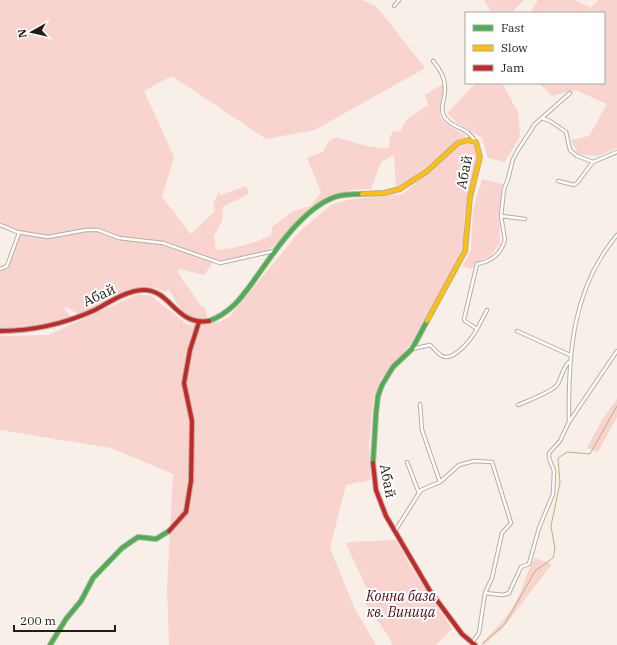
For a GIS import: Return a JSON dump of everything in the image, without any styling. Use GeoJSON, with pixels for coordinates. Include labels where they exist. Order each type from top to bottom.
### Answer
{"type":"FeatureCollection","features":[{"type":"Feature","properties":{"kind":"street"},"geometry":{"type":"LineString","coordinates":[[394,6],[399,0]]}},
{"type":"Feature","properties":{"kind":"street"},"geometry":{"type":"LineString","coordinates":[[433,60],[443,74],[445,86],[442,106],[443,115],[446,119],[470,134],[476,142]]}},
{"type":"Feature","properties":{"kind":"street"},"geometry":{"type":"LineString","coordinates":[[477,329],[465,322],[468,299],[477,264],[489,262],[504,244],[505,236],[501,216],[504,189],[514,159],[522,143],[542,118],[570,93]]}},
{"type":"Feature","properties":{"kind":"street"},"geometry":{"type":"LineString","coordinates":[[542,118],[550,121],[566,132],[570,150],[577,156],[593,162]]}},
{"type":"Feature","properties":{"kind":"street","name":"Абай"},"geometry":{"type":"LineString","coordinates":[[0,331],[30,330],[56,326],[124,295],[146,290],[159,293],[183,317],[198,322],[214,321],[228,312],[277,250],[302,222],[327,201],[346,194],[381,194],[400,190],[458,143],[468,140],[476,142],[480,157],[469,204],[467,244],[412,349],[386,377],[378,396],[373,459],[374,481],[380,502],[395,531],[430,592],[458,629],[474,644]]}},
{"type":"Feature","properties":{"kind":"street"},"geometry":{"type":"LineString","coordinates":[[558,180],[570,185],[577,183],[593,162],[617,152]]}},
{"type":"Feature","properties":{"kind":"street"},"geometry":{"type":"LineString","coordinates":[[501,216],[525,219]]}},
{"type":"Feature","properties":{"kind":"street"},"geometry":{"type":"LineString","coordinates":[[0,225],[19,233],[48,238],[79,231],[98,230],[119,238],[163,243],[220,263],[277,250]]}},
{"type":"Feature","properties":{"kind":"street"},"geometry":{"type":"LineString","coordinates":[[0,268],[7,266],[19,233]]}},
{"type":"Feature","properties":{"kind":"street"},"geometry":{"type":"LineString","coordinates":[[569,422],[569,362],[580,302],[586,284],[617,235]]}},
{"type":"Feature","properties":{"kind":"street"},"geometry":{"type":"LineString","coordinates":[[412,349],[430,345],[441,356],[452,356],[468,343],[487,310]]}},
{"type":"Feature","properties":{"kind":"street"},"geometry":{"type":"LineString","coordinates":[[50,645],[66,619],[81,601],[93,578],[122,548],[138,537],[156,539],[166,534],[186,512],[191,481],[193,440],[192,421],[184,383],[190,350],[198,322]]}},
{"type":"Feature","properties":{"kind":"street"},"geometry":{"type":"LineString","coordinates":[[516,331],[570,355]]}},
{"type":"Feature","properties":{"kind":"street"},"geometry":{"type":"LineString","coordinates":[[485,593],[503,595],[509,593],[521,567],[529,564],[539,528],[553,494],[554,471],[549,458],[549,452],[560,441],[569,422],[617,351]]}},
{"type":"Feature","properties":{"kind":"street"},"geometry":{"type":"LineString","coordinates":[[518,405],[554,388],[559,382],[565,365],[569,362]]}},
{"type":"Feature","properties":{"kind":"street"},"geometry":{"type":"LineString","coordinates":[[420,404],[422,430],[440,482]]}},
{"type":"Feature","properties":{"kind":"street"},"geometry":{"type":"LineString","coordinates":[[418,493],[440,482],[459,465],[474,461],[492,462],[511,523],[502,533],[492,578],[485,593],[479,633],[474,644]]}},
{"type":"Feature","properties":{"kind":"street"},"geometry":{"type":"LineString","coordinates":[[395,531],[418,497],[418,493],[406,462]]}},
{"type":"Feature","properties":{"kind":"green space"},"geometry":{"type":"Polygon","coordinates":[[[0,0],[362,0],[377,7],[425,68],[315,130],[266,139],[172,76],[144,91],[174,157],[162,197],[191,234],[215,211],[213,205],[219,191],[220,195],[246,186],[249,194],[223,207],[222,221],[214,236],[216,250],[245,245],[271,235],[272,227],[293,211],[311,206],[321,192],[307,158],[323,152],[329,141],[336,137],[371,147],[389,147],[390,137],[393,131],[400,132],[407,119],[428,105],[425,95],[443,84],[440,116],[444,122],[466,136],[455,143],[402,186],[396,187],[394,155],[381,162],[371,189],[350,190],[324,199],[277,244],[264,252],[214,261],[204,275],[179,269],[177,271],[201,306],[205,307],[208,320],[199,320],[187,315],[179,307],[168,289],[166,292],[156,288],[145,288],[122,293],[79,315],[66,306],[64,309],[72,317],[54,323],[28,328],[0,328],[0,269],[7,266],[20,230],[0,224],[0,0]]]}},
{"type":"Feature","properties":{"kind":"green space"},"geometry":{"type":"Polygon","coordinates":[[[484,0],[524,0],[512,12],[489,12],[490,10],[484,0]]]}},
{"type":"Feature","properties":{"kind":"green space"},"geometry":{"type":"Polygon","coordinates":[[[538,0],[575,0],[591,8],[598,0],[617,0],[617,148],[598,156],[578,154],[571,140],[589,136],[607,104],[575,90],[552,96],[540,84],[605,84],[605,12],[532,12],[532,9],[538,0]]]}},
{"type":"Feature","properties":{"kind":"green space"},"geometry":{"type":"Polygon","coordinates":[[[475,84],[503,84],[518,112],[520,136],[505,162],[488,158],[482,138],[457,123],[447,113],[475,84]]]}},
{"type":"Feature","properties":{"kind":"green space"},"geometry":{"type":"Polygon","coordinates":[[[465,143],[473,144],[478,153],[464,217],[464,241],[458,259],[410,345],[380,380],[373,402],[369,445],[371,480],[346,485],[330,548],[355,609],[376,645],[169,645],[167,589],[173,474],[111,448],[0,430],[0,336],[48,335],[136,295],[150,295],[188,325],[220,322],[230,316],[300,231],[331,205],[346,200],[403,194],[451,152],[465,143]]]}},
{"type":"Feature","properties":{"kind":"green space"},"geometry":{"type":"Polygon","coordinates":[[[482,179],[503,184],[499,210],[500,243],[490,257],[482,259],[471,269],[462,267],[471,250],[473,209],[482,179]]]}},
{"type":"Feature","properties":{"kind":"green space"},"geometry":{"type":"Polygon","coordinates":[[[617,399],[617,417],[598,452],[587,448],[603,418],[617,399]]]}},
{"type":"Feature","properties":{"kind":"green space","name":"Конна база кв. Виница"},"geometry":{"type":"Polygon","coordinates":[[[396,540],[412,569],[452,629],[436,645],[392,645],[390,638],[363,600],[370,596],[346,544],[348,542],[396,540]]]}},
{"type":"Feature","properties":{"kind":"green space"},"geometry":{"type":"Polygon","coordinates":[[[535,558],[552,564],[502,629],[484,645],[481,644],[511,609],[519,595],[535,558]]]}},
{"type":"Feature","properties":{"kind":"waterway"},"geometry":{"type":"LineString","coordinates":[[483,643],[505,624],[535,571],[553,558],[555,549],[551,526],[560,483],[558,458],[567,452],[590,454],[617,406]]}},
{"type":"Feature","properties":{"kind":"traffic: fast"},"geometry":{"type":"LineString","coordinates":[[209,321],[224,314],[235,304],[280,244],[312,211],[335,197],[362,194]]}},
{"type":"Feature","properties":{"kind":"traffic: fast"},"geometry":{"type":"LineString","coordinates":[[373,463],[376,413],[378,396],[382,385],[393,367],[412,349],[427,321]]}},
{"type":"Feature","properties":{"kind":"traffic: fast"},"geometry":{"type":"LineString","coordinates":[[50,645],[66,619],[81,601],[93,578],[122,548],[138,537],[156,539],[169,531]]}},
{"type":"Feature","properties":{"kind":"traffic: slow"},"geometry":{"type":"LineString","coordinates":[[362,194],[384,193],[400,189],[427,171],[458,143],[468,140],[476,142],[480,157],[470,197],[465,251],[427,321]]}},
{"type":"Feature","properties":{"kind":"traffic: jam"},"geometry":{"type":"LineString","coordinates":[[0,331],[25,330],[60,323],[95,310],[130,292],[143,290],[152,291],[160,295],[188,318],[198,321],[209,321]]}},
{"type":"Feature","properties":{"kind":"traffic: jam"},"geometry":{"type":"LineString","coordinates":[[169,531],[186,512],[191,481],[192,421],[184,383],[190,350],[199,322]]}},
{"type":"Feature","properties":{"kind":"traffic: jam"},"geometry":{"type":"LineString","coordinates":[[373,463],[376,490],[386,516],[430,591],[462,634],[475,645]]}}]}
